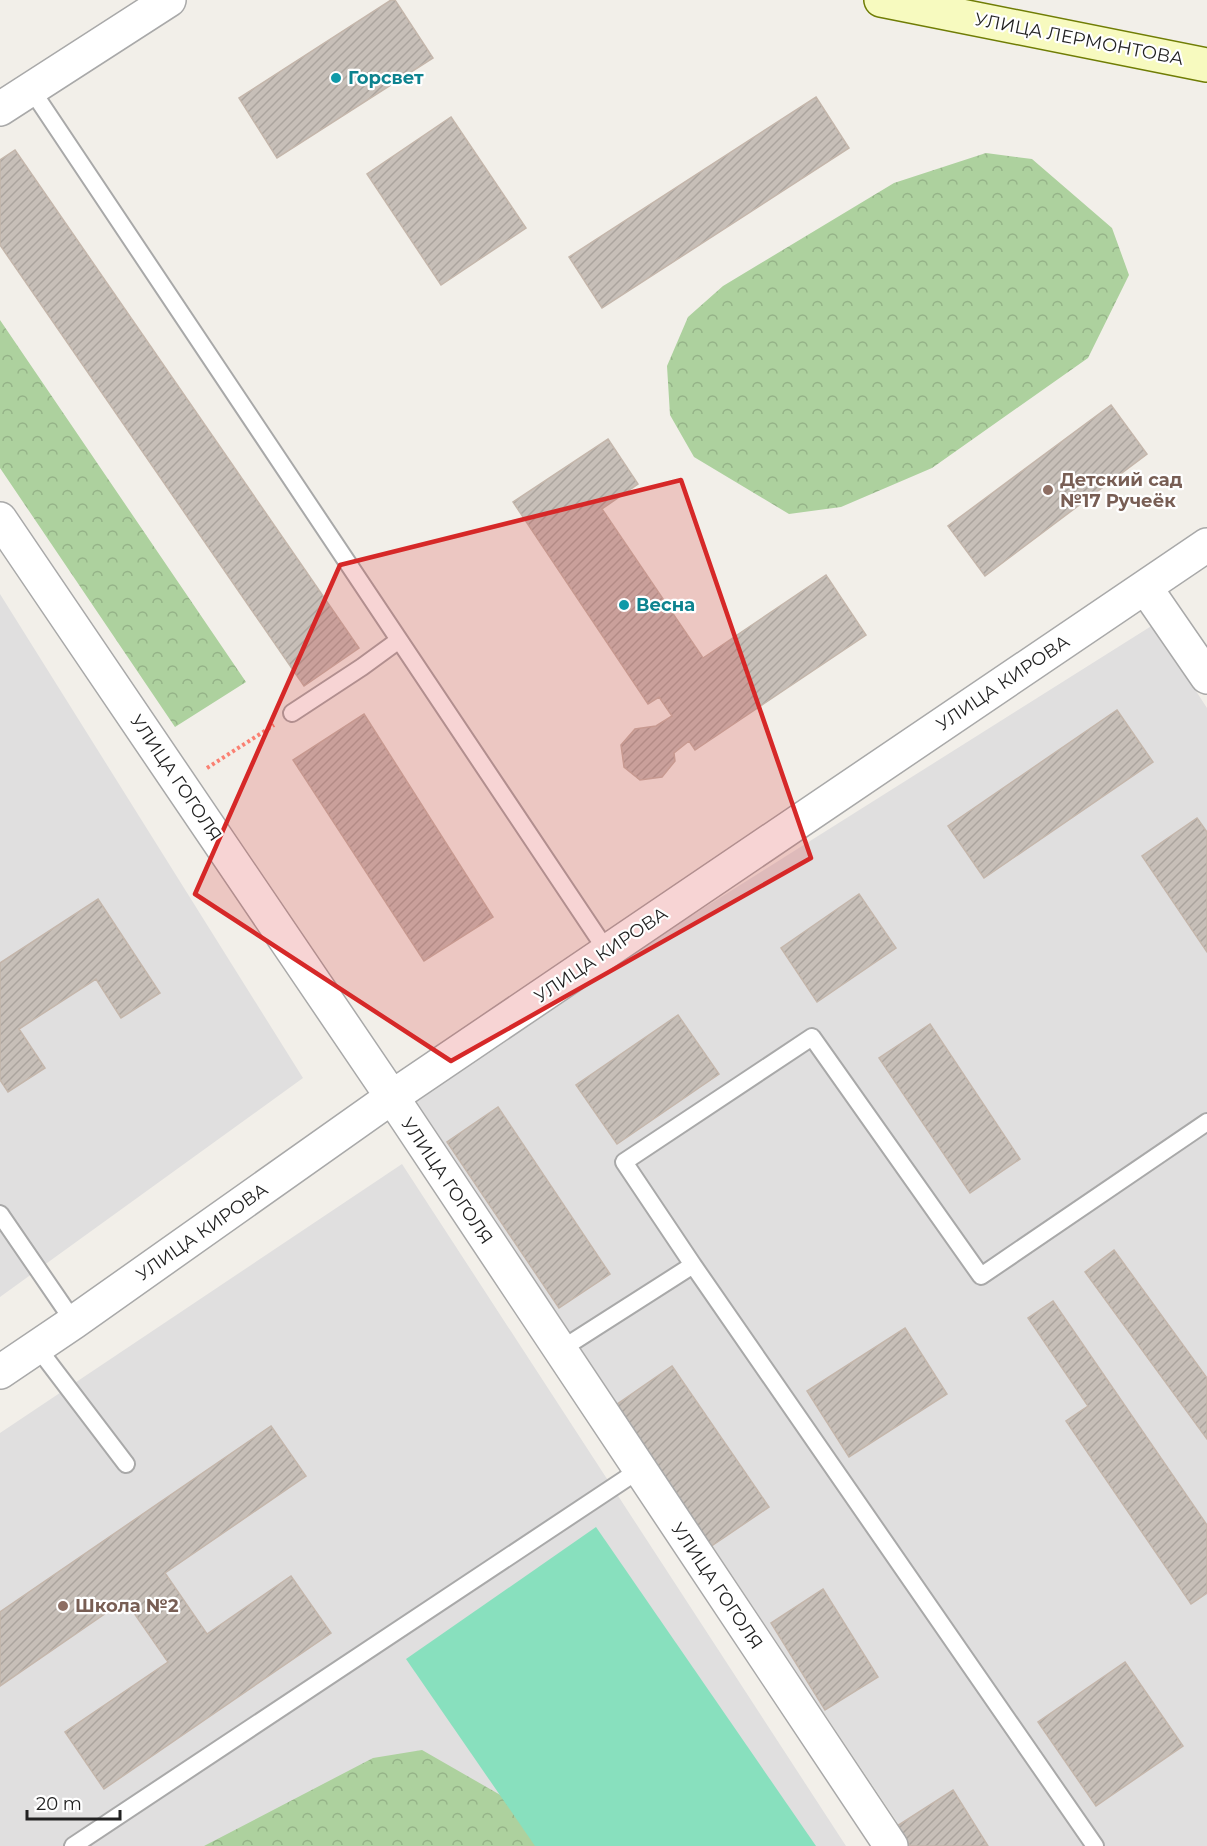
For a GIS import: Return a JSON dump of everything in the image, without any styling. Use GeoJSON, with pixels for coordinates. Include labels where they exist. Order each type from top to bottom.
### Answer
{"type":"FeatureCollection","features":[{"type":"Feature","properties":{"kind":"street"},"geometry":{"type":"LineString","coordinates":[[0,109],[169,0]]}},
{"type":"Feature","properties":{"kind":"street","name":"УЛИЦА ЛЕРМОНТОВА"},"geometry":{"type":"LineString","coordinates":[[881,0],[1207,65]]}},
{"type":"Feature","properties":{"kind":"street","name":"УЛИЦА ГОГОЛЯ"},"geometry":{"type":"LineString","coordinates":[[0,519],[392,1097],[891,1846]]}},
{"type":"Feature","properties":{"kind":"street","name":"УЛИЦА КИРОВА"},"geometry":{"type":"LineString","coordinates":[[0,1372],[392,1097],[1207,545]]}},
{"type":"Feature","properties":{"kind":"street"},"geometry":{"type":"LineString","coordinates":[[1145,586],[1207,677]]}},
{"type":"Feature","properties":{"kind":"lane"},"geometry":{"type":"LineString","coordinates":[[31,89],[607,951]]}},
{"type":"Feature","properties":{"kind":"lane"},"geometry":{"type":"LineString","coordinates":[[292,713],[399,640]]}},
{"type":"Feature","properties":{"kind":"lane"},"geometry":{"type":"LineString","coordinates":[[1095,1846],[693,1266],[624,1162],[813,1037],[981,1276],[1207,1122]]}},
{"type":"Feature","properties":{"kind":"lane"},"geometry":{"type":"LineString","coordinates":[[0,1214],[74,1322]]}},
{"type":"Feature","properties":{"kind":"lane"},"geometry":{"type":"LineString","coordinates":[[560,1350],[693,1266]]}},
{"type":"Feature","properties":{"kind":"lane"},"geometry":{"type":"LineString","coordinates":[[37,1347],[126,1464]]}},
{"type":"Feature","properties":{"kind":"lane"},"geometry":{"type":"LineString","coordinates":[[73,1846],[639,1470]]}},
{"type":"Feature","properties":{"kind":"path"},"geometry":{"type":"LineString","coordinates":[[181,786],[292,713]]}},
{"type":"Feature","properties":{"kind":"highlighted area"},"geometry":{"type":"Polygon","coordinates":[[[681,480],[811,858],[451,1061],[195,894],[340,565],[681,480]]]}},
{"type":"Feature","properties":{"kind":"shaded area"},"geometry":{"type":"Polygon","coordinates":[[[0,594],[303,1078],[0,1297],[0,594]]]}},
{"type":"Feature","properties":{"kind":"shaded area"},"geometry":{"type":"Polygon","coordinates":[[[1153,625],[1207,708],[1207,1846],[913,1846],[410,1093],[1153,625]]]}},
{"type":"Feature","properties":{"kind":"shaded area"},"geometry":{"type":"Polygon","coordinates":[[[402,1164],[846,1846],[0,1846],[0,1433],[402,1164]]]}},
{"type":"Feature","properties":{"kind":"green space"},"geometry":{"type":"Polygon","coordinates":[[[986,153],[1032,159],[1112,228],[1129,275],[1088,358],[932,468],[841,507],[789,514],[694,457],[670,415],[667,366],[688,317],[723,286],[894,183],[986,153]]]}},
{"type":"Feature","properties":{"kind":"green space"},"geometry":{"type":"Polygon","coordinates":[[[0,320],[246,682],[175,727],[0,468],[0,320]]]}},
{"type":"Feature","properties":{"kind":"green space"},"geometry":{"type":"Polygon","coordinates":[[[596,1527],[816,1846],[535,1846],[406,1659],[596,1527]]]}},
{"type":"Feature","properties":{"kind":"green space"},"geometry":{"type":"Polygon","coordinates":[[[422,1750],[537,1816],[545,1846],[204,1846],[373,1758],[422,1750]]]}},
{"type":"Feature","properties":{"kind":"building","name":"Горсвет"},"geometry":{"type":"Polygon","coordinates":[[[391,0],[395,0],[433,58],[277,158],[239,98],[391,0]]]}},
{"type":"Feature","properties":{"kind":"building"},"geometry":{"type":"Polygon","coordinates":[[[816,97],[849,148],[602,308],[569,257],[816,97]]]}},
{"type":"Feature","properties":{"kind":"building"},"geometry":{"type":"Polygon","coordinates":[[[451,117],[526,228],[441,285],[367,174],[451,117]]]}},
{"type":"Feature","properties":{"kind":"building"},"geometry":{"type":"Polygon","coordinates":[[[15,150],[359,648],[304,686],[0,245],[0,160],[15,150]]]}},
{"type":"Feature","properties":{"kind":"building","name":"Детский сад №17 Ручеёк"},"geometry":{"type":"Polygon","coordinates":[[[1111,405],[1147,454],[985,576],[948,526],[1111,405]]]}},
{"type":"Feature","properties":{"kind":"building","name":"Весна"},"geometry":{"type":"Polygon","coordinates":[[[608,439],[638,484],[602,509],[703,658],[826,575],[866,635],[695,750],[689,741],[674,753],[675,761],[662,777],[640,780],[624,767],[621,745],[635,729],[656,726],[672,716],[659,697],[648,704],[513,502],[608,439]]]}},
{"type":"Feature","properties":{"kind":"building"},"geometry":{"type":"Polygon","coordinates":[[[1117,710],[1153,762],[984,878],[948,826],[1117,710]]]}},
{"type":"Feature","properties":{"kind":"building"},"geometry":{"type":"Polygon","coordinates":[[[364,714],[493,917],[424,961],[293,760],[364,714]]]}},
{"type":"Feature","properties":{"kind":"building"},"geometry":{"type":"Polygon","coordinates":[[[1197,818],[1207,832],[1207,952],[1142,856],[1197,818]]]}},
{"type":"Feature","properties":{"kind":"building"},"geometry":{"type":"Polygon","coordinates":[[[859,894],[896,948],[817,1002],[781,948],[859,894]]]}},
{"type":"Feature","properties":{"kind":"building"},"geometry":{"type":"Polygon","coordinates":[[[98,899],[160,993],[121,1018],[96,979],[19,1029],[45,1068],[8,1092],[0,1080],[0,963],[98,899]]]}},
{"type":"Feature","properties":{"kind":"building"},"geometry":{"type":"Polygon","coordinates":[[[678,1015],[719,1074],[617,1144],[576,1085],[678,1015]]]}},
{"type":"Feature","properties":{"kind":"building"},"geometry":{"type":"Polygon","coordinates":[[[930,1024],[1020,1159],[970,1193],[879,1058],[930,1024]]]}},
{"type":"Feature","properties":{"kind":"building"},"geometry":{"type":"Polygon","coordinates":[[[498,1107],[610,1274],[559,1308],[447,1142],[498,1107]]]}},
{"type":"Feature","properties":{"kind":"building"},"geometry":{"type":"Polygon","coordinates":[[[1114,1250],[1207,1378],[1207,1439],[1085,1272],[1114,1250]]]}},
{"type":"Feature","properties":{"kind":"building"},"geometry":{"type":"Polygon","coordinates":[[[1053,1301],[1207,1525],[1207,1593],[1191,1604],[1066,1421],[1088,1406],[1028,1318],[1053,1301]]]}},
{"type":"Feature","properties":{"kind":"building"},"geometry":{"type":"Polygon","coordinates":[[[905,1328],[947,1394],[849,1457],[807,1391],[905,1328]]]}},
{"type":"Feature","properties":{"kind":"building"},"geometry":{"type":"Polygon","coordinates":[[[672,1366],[769,1507],[710,1547],[613,1407],[672,1366]]]}},
{"type":"Feature","properties":{"kind":"building","name":"Школа №2"},"geometry":{"type":"Polygon","coordinates":[[[271,1426],[306,1476],[165,1573],[207,1634],[291,1576],[331,1633],[104,1789],[65,1732],[168,1662],[125,1600],[0,1686],[0,1612],[271,1426]]]}},
{"type":"Feature","properties":{"kind":"building"},"geometry":{"type":"Polygon","coordinates":[[[823,1589],[878,1677],[825,1710],[771,1623],[823,1589]]]}},
{"type":"Feature","properties":{"kind":"building"},"geometry":{"type":"Polygon","coordinates":[[[1125,1662],[1183,1746],[1096,1806],[1038,1722],[1125,1662]]]}},
{"type":"Feature","properties":{"kind":"building"},"geometry":{"type":"Polygon","coordinates":[[[953,1790],[988,1846],[910,1846],[897,1826],[953,1790]]]}},
{"type":"Feature","properties":{"kind":"place","name":"Горсвет"},"geometry":{"type":"Point","coordinates":[336,78]}},
{"type":"Feature","properties":{"kind":"place","name":"Детский сад №17 Ручеёк"},"geometry":{"type":"Point","coordinates":[1048,490]}},
{"type":"Feature","properties":{"kind":"place","name":"Весна"},"geometry":{"type":"Point","coordinates":[624,605]}},
{"type":"Feature","properties":{"kind":"place","name":"Школа №2"},"geometry":{"type":"Point","coordinates":[63,1606]}}]}
